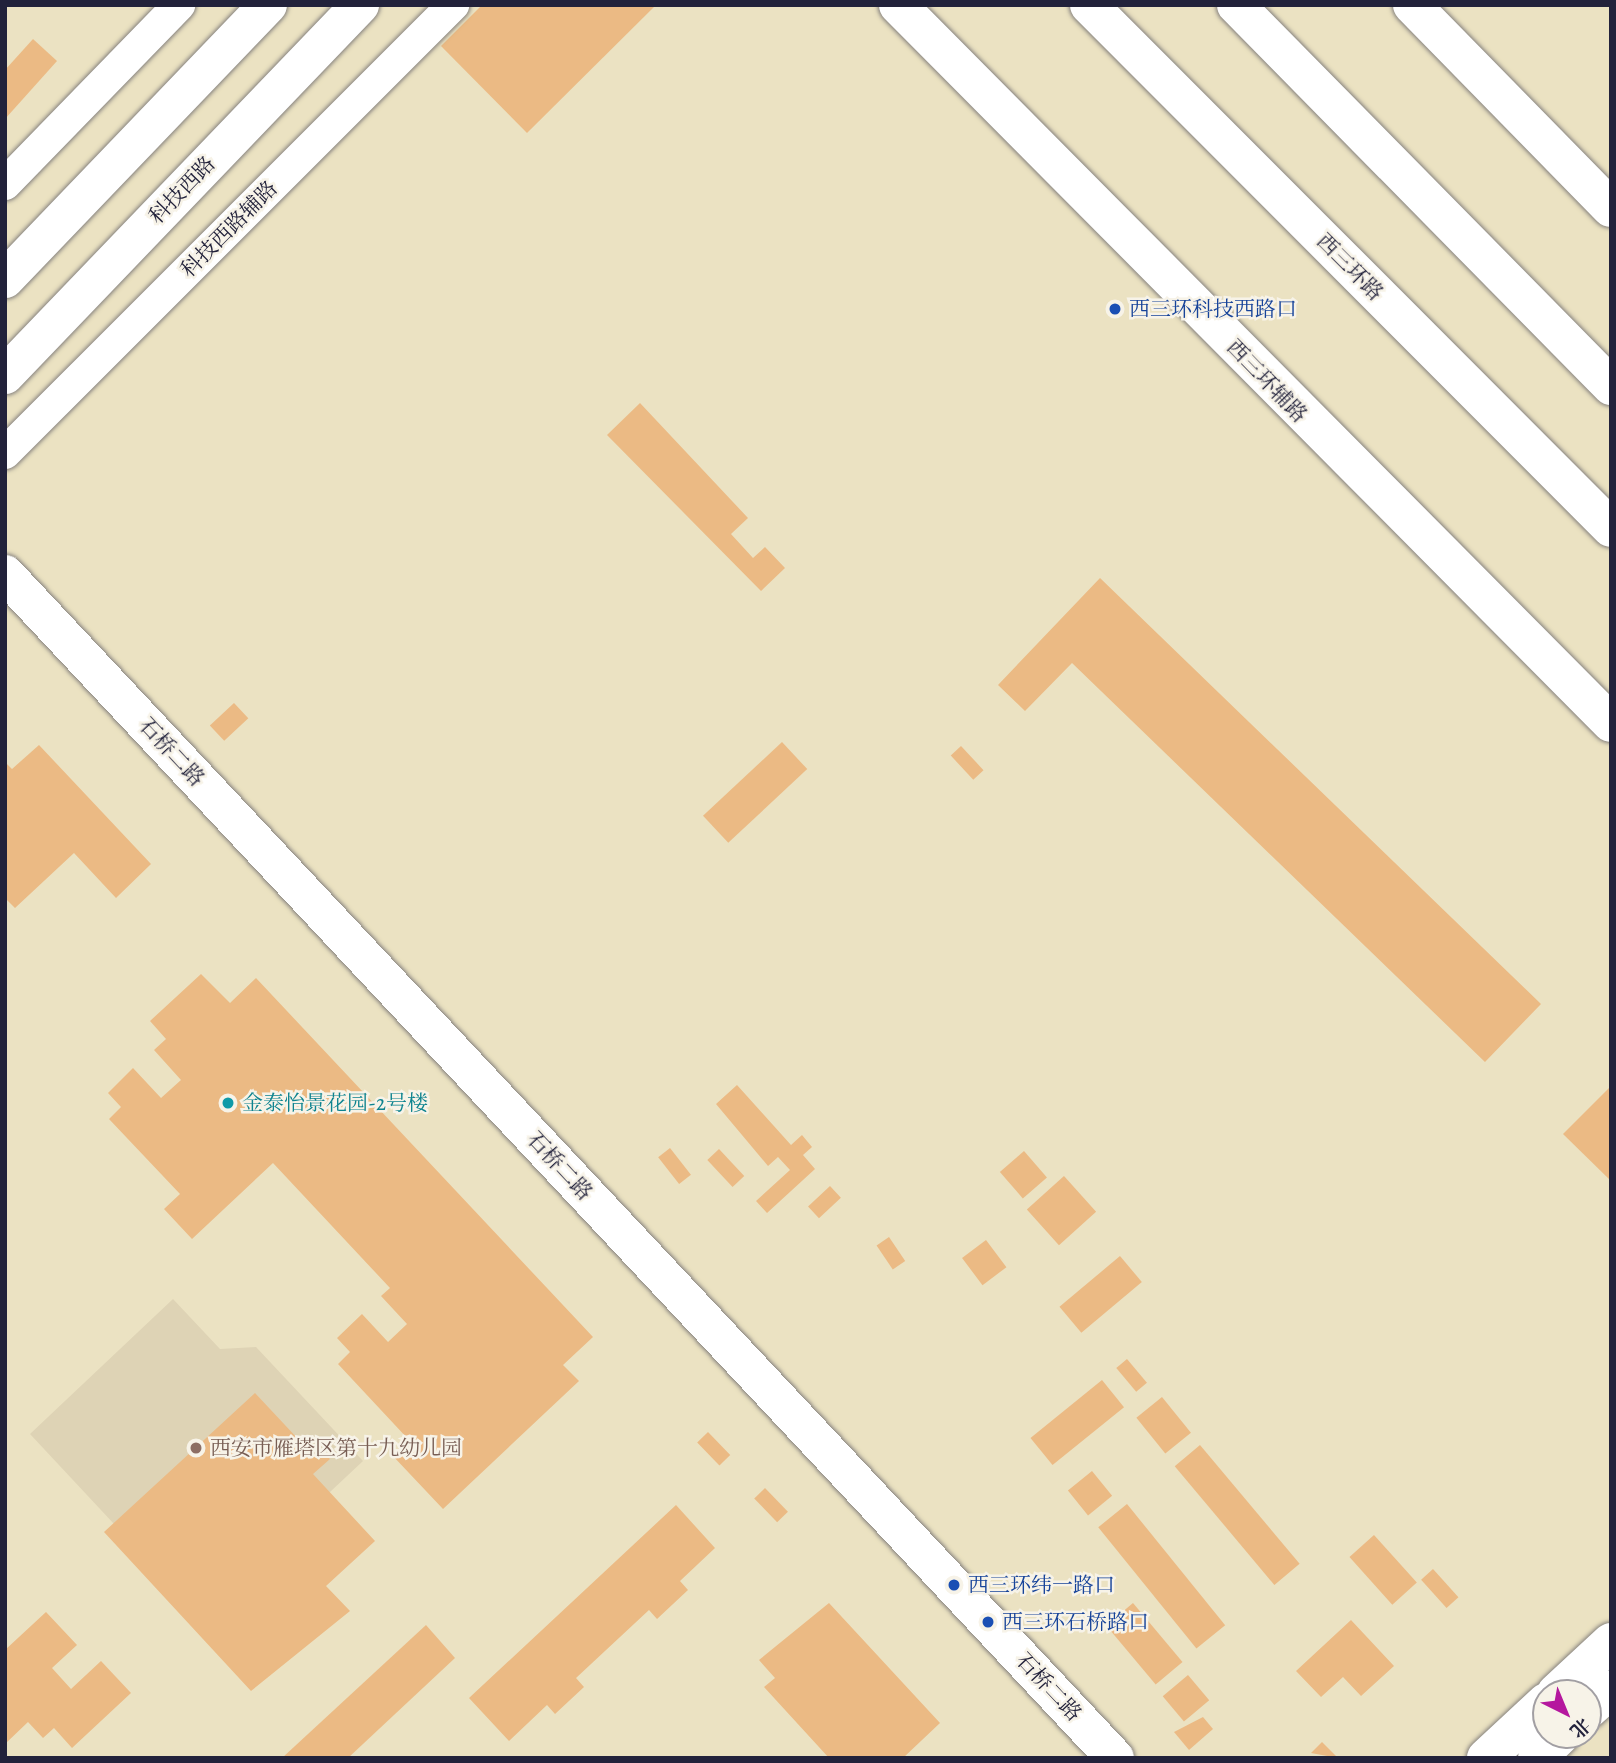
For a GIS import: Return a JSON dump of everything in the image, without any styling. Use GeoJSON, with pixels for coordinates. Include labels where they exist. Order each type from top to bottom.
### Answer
{"type":"FeatureCollection","features":[{"type":"Feature","properties":{"kind":"main road"},"geometry":{"type":"LineString","coordinates":[[5,279],[268,5]]}},
{"type":"Feature","properties":{"kind":"main road","name":"科技西路"},"geometry":{"type":"LineString","coordinates":[[5,375],[360,5]]}},
{"type":"Feature","properties":{"kind":"main road","name":"西三环辅路"},"geometry":{"type":"LineString","coordinates":[[898,5],[1611,723]]}},
{"type":"Feature","properties":{"kind":"main road","name":"西三环路"},"geometry":{"type":"LineString","coordinates":[[1089,5],[1611,528]]}},
{"type":"Feature","properties":{"kind":"main road"},"geometry":{"type":"LineString","coordinates":[[1236,5],[1611,386]]}},
{"type":"Feature","properties":{"kind":"main road"},"geometry":{"type":"LineString","coordinates":[[1412,5],[1611,208]]}},
{"type":"Feature","properties":{"kind":"main road","name":"石桥二路"},"geometry":{"type":"LineString","coordinates":[[5,574],[1115,1758]]}},
{"type":"Feature","properties":{"kind":"main road"},"geometry":{"type":"LineString","coordinates":[[1571,1679],[1611,1642]]}},
{"type":"Feature","properties":{"kind":"main road"},"geometry":{"type":"LineString","coordinates":[[1486,1758],[1532,1715]]}},
{"type":"Feature","properties":{"kind":"street"},"geometry":{"type":"LineString","coordinates":[[5,184],[179,5]]}},
{"type":"Feature","properties":{"kind":"street","name":"科技西路辅路"},"geometry":{"type":"LineString","coordinates":[[5,453],[453,5]]}},
{"type":"Feature","properties":{"kind":"shaded area","name":"西安市雁塔区第十九幼儿园"},"geometry":{"type":"Polygon","coordinates":[[[173,1299],[220,1349],[256,1347],[363,1461],[199,1615],[30,1434],[173,1299]]]}},
{"type":"Feature","properties":{"kind":"building"},"geometry":{"type":"Polygon","coordinates":[[[482,5],[656,5],[527,133],[441,46],[482,5]]]}},
{"type":"Feature","properties":{"kind":"building"},"geometry":{"type":"Polygon","coordinates":[[[33,39],[57,61],[5,119],[5,70],[33,39]]]}},
{"type":"Feature","properties":{"kind":"building"},"geometry":{"type":"Polygon","coordinates":[[[640,403],[748,518],[731,534],[753,558],[765,547],[785,568],[761,591],[607,435],[640,403]]]}},
{"type":"Feature","properties":{"kind":"building"},"geometry":{"type":"Polygon","coordinates":[[[1100,578],[1541,1004],[1485,1062],[1072,663],[1025,711],[998,685],[1100,578]]]}},
{"type":"Feature","properties":{"kind":"building"},"geometry":{"type":"Polygon","coordinates":[[[234,703],[248,718],[224,741],[210,726],[234,703]]]}},
{"type":"Feature","properties":{"kind":"building"},"geometry":{"type":"Polygon","coordinates":[[[782,742],[807,769],[728,843],[703,816],[782,742]]]}},
{"type":"Feature","properties":{"kind":"building"},"geometry":{"type":"Polygon","coordinates":[[[39,745],[151,864],[116,898],[74,853],[15,908],[5,898],[5,762],[12,769],[39,745]]]}},
{"type":"Feature","properties":{"kind":"building"},"geometry":{"type":"Polygon","coordinates":[[[961,746],[984,770],[973,780],[951,756],[961,746]]]}},
{"type":"Feature","properties":{"kind":"building"},"geometry":{"type":"Polygon","coordinates":[[[201,974],[230,1003],[256,978],[593,1337],[563,1365],[579,1381],[443,1509],[392,1455],[408,1439],[338,1364],[350,1352],[337,1338],[362,1314],[388,1342],[407,1324],[381,1296],[390,1288],[273,1163],[192,1239],[164,1209],[180,1194],[109,1119],[121,1107],[108,1093],[133,1068],[161,1098],[181,1080],[154,1050],[166,1039],[150,1021],[201,974]]]}},
{"type":"Feature","properties":{"kind":"building"},"geometry":{"type":"Polygon","coordinates":[[[737,1085],[791,1145],[802,1135],[812,1147],[803,1155],[815,1169],[767,1213],[756,1201],[790,1170],[778,1157],[768,1166],[716,1104],[737,1085]]]}},
{"type":"Feature","properties":{"kind":"building"},"geometry":{"type":"Polygon","coordinates":[[[1611,1086],[1611,1181],[1563,1134],[1611,1086]]]}},
{"type":"Feature","properties":{"kind":"building"},"geometry":{"type":"Polygon","coordinates":[[[670,1148],[691,1175],[679,1184],[658,1157],[670,1148]]]}},
{"type":"Feature","properties":{"kind":"building"},"geometry":{"type":"Polygon","coordinates":[[[719,1149],[744,1176],[733,1187],[707,1160],[719,1149]]]}},
{"type":"Feature","properties":{"kind":"building"},"geometry":{"type":"Polygon","coordinates":[[[1024,1151],[1047,1177],[1023,1198],[1000,1172],[1024,1151]]]}},
{"type":"Feature","properties":{"kind":"building"},"geometry":{"type":"Polygon","coordinates":[[[1064,1176],[1096,1212],[1059,1245],[1027,1209],[1064,1176]]]}},
{"type":"Feature","properties":{"kind":"building"},"geometry":{"type":"Polygon","coordinates":[[[830,1186],[841,1198],[819,1218],[808,1206],[830,1186]]]}},
{"type":"Feature","properties":{"kind":"building"},"geometry":{"type":"Polygon","coordinates":[[[889,1237],[905,1261],[893,1269],[877,1245],[889,1237]]]}},
{"type":"Feature","properties":{"kind":"building"},"geometry":{"type":"Polygon","coordinates":[[[986,1240],[1006,1267],[983,1285],[962,1258],[986,1240]]]}},
{"type":"Feature","properties":{"kind":"building"},"geometry":{"type":"Polygon","coordinates":[[[1120,1256],[1142,1282],[1081,1333],[1059,1307],[1120,1256]]]}},
{"type":"Feature","properties":{"kind":"building"},"geometry":{"type":"Polygon","coordinates":[[[1127,1359],[1147,1383],[1136,1392],[1116,1368],[1127,1359]]]}},
{"type":"Feature","properties":{"kind":"building"},"geometry":{"type":"Polygon","coordinates":[[[1102,1380],[1124,1407],[1053,1465],[1031,1438],[1102,1380]]]}},
{"type":"Feature","properties":{"kind":"building"},"geometry":{"type":"Polygon","coordinates":[[[255,1393],[314,1456],[322,1451],[330,1459],[313,1474],[375,1541],[326,1586],[350,1611],[251,1691],[104,1532],[255,1393]]]}},
{"type":"Feature","properties":{"kind":"building"},"geometry":{"type":"Polygon","coordinates":[[[1162,1397],[1191,1433],[1165,1454],[1136,1418],[1162,1397]]]}},
{"type":"Feature","properties":{"kind":"building"},"geometry":{"type":"Polygon","coordinates":[[[708,1432],[730,1455],[719,1465],[697,1442],[708,1432]]]}},
{"type":"Feature","properties":{"kind":"building"},"geometry":{"type":"Polygon","coordinates":[[[1200,1445],[1300,1564],[1274,1585],[1175,1466],[1200,1445]]]}},
{"type":"Feature","properties":{"kind":"building"},"geometry":{"type":"Polygon","coordinates":[[[1092,1471],[1112,1496],[1088,1515],[1068,1491],[1092,1471]]]}},
{"type":"Feature","properties":{"kind":"building"},"geometry":{"type":"Polygon","coordinates":[[[765,1488],[788,1512],[777,1522],[754,1498],[765,1488]]]}},
{"type":"Feature","properties":{"kind":"building"},"geometry":{"type":"Polygon","coordinates":[[[1127,1504],[1225,1625],[1196,1649],[1098,1527],[1127,1504]]]}},
{"type":"Feature","properties":{"kind":"building"},"geometry":{"type":"Polygon","coordinates":[[[676,1505],[715,1548],[680,1581],[688,1590],[657,1619],[649,1610],[576,1678],[584,1687],[555,1714],[547,1705],[509,1741],[469,1698],[676,1505]]]}},
{"type":"Feature","properties":{"kind":"building"},"geometry":{"type":"Polygon","coordinates":[[[1374,1535],[1417,1583],[1392,1605],[1349,1557],[1374,1535]]]}},
{"type":"Feature","properties":{"kind":"building"},"geometry":{"type":"Polygon","coordinates":[[[1433,1569],[1458,1597],[1447,1608],[1421,1580],[1433,1569]]]}},
{"type":"Feature","properties":{"kind":"building"},"geometry":{"type":"Polygon","coordinates":[[[829,1603],[940,1723],[903,1758],[829,1758],[764,1687],[775,1678],[759,1660],[829,1603]]]}},
{"type":"Feature","properties":{"kind":"building"},"geometry":{"type":"Polygon","coordinates":[[[1133,1603],[1182,1662],[1156,1684],[1106,1625],[1133,1603]]]}},
{"type":"Feature","properties":{"kind":"building"},"geometry":{"type":"Polygon","coordinates":[[[46,1612],[77,1645],[52,1668],[71,1689],[101,1661],[131,1693],[72,1748],[54,1728],[43,1738],[28,1722],[5,1744],[5,1650],[46,1612]]]}},
{"type":"Feature","properties":{"kind":"building"},"geometry":{"type":"Polygon","coordinates":[[[1351,1620],[1394,1666],[1361,1696],[1343,1677],[1321,1697],[1296,1671],[1351,1620]]]}},
{"type":"Feature","properties":{"kind":"building"},"geometry":{"type":"Polygon","coordinates":[[[426,1625],[455,1658],[348,1758],[282,1758],[426,1625]]]}},
{"type":"Feature","properties":{"kind":"building"},"geometry":{"type":"Polygon","coordinates":[[[1188,1675],[1209,1700],[1184,1721],[1163,1696],[1188,1675]]]}},
{"type":"Feature","properties":{"kind":"building"},"geometry":{"type":"Polygon","coordinates":[[[1203,1717],[1213,1729],[1189,1750],[1174,1732],[1203,1717]]]}},
{"type":"Feature","properties":{"kind":"building"},"geometry":{"type":"Polygon","coordinates":[[[1322,1742],[1338,1758],[1311,1753],[1322,1742]]]}},
{"type":"Feature","properties":{"kind":"place","name":"西三环科技西路口"},"geometry":{"type":"Point","coordinates":[1115,309]}},
{"type":"Feature","properties":{"kind":"place","name":"金泰怡景花园-2号楼"},"geometry":{"type":"Point","coordinates":[228,1103]}},
{"type":"Feature","properties":{"kind":"place","name":"西安市雁塔区第十九幼儿园"},"geometry":{"type":"Point","coordinates":[196,1448]}},
{"type":"Feature","properties":{"kind":"place","name":"西三环纬一路口"},"geometry":{"type":"Point","coordinates":[954,1585]}},
{"type":"Feature","properties":{"kind":"place","name":"西三环石桥路口"},"geometry":{"type":"Point","coordinates":[988,1622]}}]}
